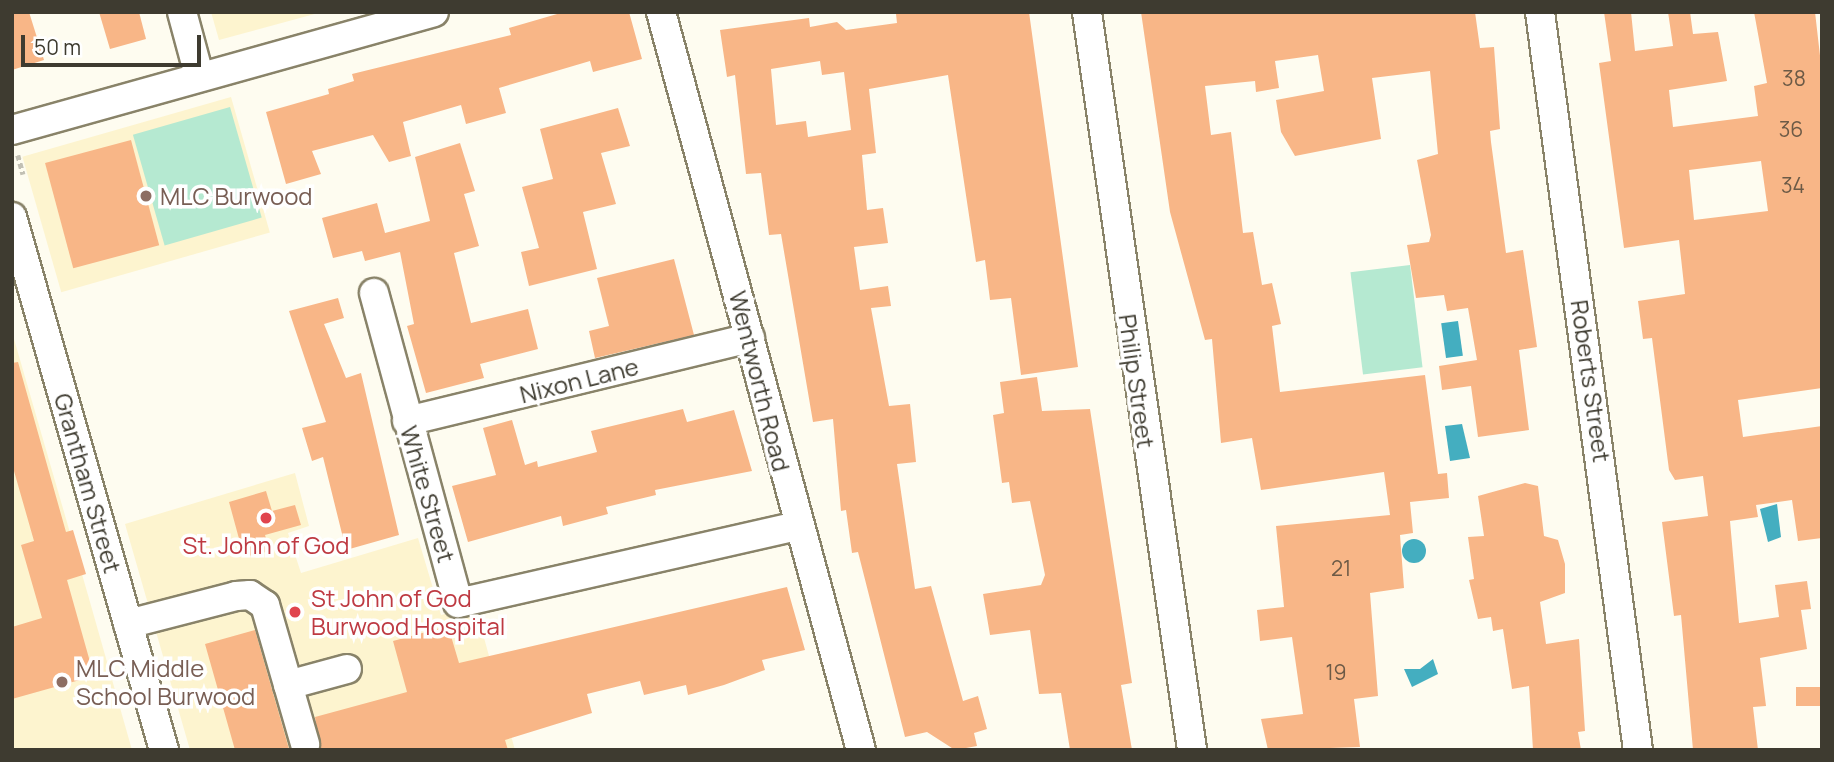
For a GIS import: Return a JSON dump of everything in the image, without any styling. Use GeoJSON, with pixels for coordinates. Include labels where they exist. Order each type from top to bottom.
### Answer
{"type":"FeatureCollection","features":[{"type":"Feature","properties":{"kind":"street"},"geometry":{"type":"LineString","coordinates":[[182,12],[199,75]]}},
{"type":"Feature","properties":{"kind":"street"},"geometry":{"type":"LineString","coordinates":[[15,143],[199,75],[433,12]]}},
{"type":"Feature","properties":{"kind":"street","name":"Wentworth Road"},"geometry":{"type":"LineString","coordinates":[[661,12],[750,338],[797,526],[861,750]]}},
{"type":"Feature","properties":{"kind":"street","name":"Philip Street"},"geometry":{"type":"LineString","coordinates":[[1087,12],[1192,750]]}},
{"type":"Feature","properties":{"kind":"street","name":"Roberts Street"},"geometry":{"type":"LineString","coordinates":[[1541,12],[1638,750]]}},
{"type":"Feature","properties":{"kind":"street","name":"Grantham Street"},"geometry":{"type":"LineString","coordinates":[[12,217],[164,750]]}},
{"type":"Feature","properties":{"kind":"street","name":"White Street"},"geometry":{"type":"LineString","coordinates":[[373,293],[458,603],[797,526]]}},
{"type":"Feature","properties":{"kind":"street","name":"Nixon Lane"},"geometry":{"type":"LineString","coordinates":[[407,421],[750,338]]}},
{"type":"Feature","properties":{"kind":"street"},"geometry":{"type":"LineString","coordinates":[[128,624],[250,595],[265,605],[305,744]]}},
{"type":"Feature","properties":{"kind":"street"},"geometry":{"type":"LineString","coordinates":[[288,685],[347,668]]}},
{"type":"Feature","properties":{"kind":"path"},"geometry":{"type":"LineString","coordinates":[[15,143],[23,174]]}},
{"type":"Feature","properties":{"kind":"shaded area"},"geometry":{"type":"Polygon","coordinates":[[[211,12],[322,12],[219,40],[211,12]]]}},
{"type":"Feature","properties":{"kind":"shaded area","name":"MLC Burwood"},"geometry":{"type":"Polygon","coordinates":[[[231,97],[270,233],[61,292],[22,157],[231,97]]]}},
{"type":"Feature","properties":{"kind":"shaded area"},"geometry":{"type":"Polygon","coordinates":[[[12,332],[88,595],[132,750],[12,750],[12,332]]]}},
{"type":"Feature","properties":{"kind":"shaded area","name":"St John of God Burwood Hospital"},"geometry":{"type":"Polygon","coordinates":[[[295,473],[309,526],[288,533],[301,573],[418,538],[441,615],[468,608],[478,616],[515,750],[190,750],[125,524],[295,473]]]}},
{"type":"Feature","properties":{"kind":"green space"},"geometry":{"type":"Polygon","coordinates":[[[230,107],[262,218],[165,245],[133,135],[230,107]]]}},
{"type":"Feature","properties":{"kind":"green space"},"geometry":{"type":"Polygon","coordinates":[[[1410,265],[1423,367],[1363,375],[1350,272],[1410,265]]]}},
{"type":"Feature","properties":{"kind":"water"},"geometry":{"type":"Polygon","coordinates":[[[1458,321],[1463,356],[1446,358],[1441,323],[1458,321]]]}},
{"type":"Feature","properties":{"kind":"water"},"geometry":{"type":"Polygon","coordinates":[[[1462,424],[1470,458],[1450,461],[1445,426],[1462,424]]]}},
{"type":"Feature","properties":{"kind":"water"},"geometry":{"type":"Polygon","coordinates":[[[1777,504],[1781,537],[1768,542],[1760,509],[1777,504]]]}},
{"type":"Feature","properties":{"kind":"water"},"geometry":{"type":"Polygon","coordinates":[[[1414,539],[1425,546],[1426,551],[1419,562],[1414,563],[1403,556],[1402,551],[1409,540],[1414,539]]]}},
{"type":"Feature","properties":{"kind":"water"},"geometry":{"type":"Polygon","coordinates":[[[1433,659],[1438,674],[1412,687],[1404,669],[1420,669],[1433,659]]]}},
{"type":"Feature","properties":{"kind":"building"},"geometry":{"type":"Polygon","coordinates":[[[12,12],[29,12],[44,60],[12,70],[12,12]]]}},
{"type":"Feature","properties":{"kind":"building"},"geometry":{"type":"Polygon","coordinates":[[[99,12],[139,12],[146,39],[110,49],[99,12]]]}},
{"type":"Feature","properties":{"kind":"building"},"geometry":{"type":"Polygon","coordinates":[[[564,12],[629,12],[642,59],[593,72],[590,61],[499,88],[506,113],[466,124],[461,105],[403,122],[411,156],[389,162],[373,135],[312,151],[321,174],[286,184],[266,112],[329,94],[328,89],[354,81],[352,74],[511,35],[509,28],[564,12]]]}},
{"type":"Feature","properties":{"kind":"building"},"geometry":{"type":"Polygon","coordinates":[[[1029,12],[1078,367],[1021,375],[1011,298],[990,300],[985,260],[976,262],[948,75],[869,89],[876,153],[862,155],[867,210],[883,208],[888,243],[854,247],[860,290],[888,286],[891,306],[871,308],[889,406],[910,404],[916,462],[897,464],[915,589],[931,586],[963,701],[978,696],[987,729],[974,733],[977,746],[955,750],[927,732],[905,737],[858,552],[852,553],[846,510],[841,511],[833,419],[813,422],[781,234],[769,235],[761,173],[746,174],[735,75],[727,77],[720,30],[809,18],[810,27],[837,22],[846,30],[897,23],[896,14],[1029,12]],[[820,61],[771,69],[776,125],[806,121],[808,137],[851,130],[844,72],[822,75],[820,61]]]}},
{"type":"Feature","properties":{"kind":"building"},"geometry":{"type":"Polygon","coordinates":[[[1141,12],[1475,12],[1480,48],[1494,47],[1500,129],[1490,131],[1506,253],[1523,250],[1537,347],[1519,350],[1529,430],[1478,437],[1471,386],[1442,390],[1439,366],[1477,360],[1468,308],[1447,311],[1444,295],[1416,298],[1407,245],[1429,242],[1431,235],[1417,160],[1438,154],[1430,71],[1372,78],[1381,139],[1295,156],[1281,132],[1276,100],[1324,91],[1318,55],[1275,61],[1279,88],[1256,92],[1255,81],[1205,86],[1211,135],[1231,132],[1243,233],[1253,232],[1262,285],[1272,283],[1281,324],[1272,326],[1280,392],[1425,375],[1438,474],[1447,473],[1449,498],[1410,502],[1413,533],[1400,535],[1404,588],[1370,593],[1378,696],[1354,699],[1360,747],[1268,750],[1261,719],[1303,714],[1292,637],[1260,641],[1257,610],[1284,607],[1276,526],[1390,515],[1384,472],[1261,490],[1252,438],[1221,443],[1212,339],[1205,340],[1170,212],[1141,12]]]}},
{"type":"Feature","properties":{"kind":"building"},"geometry":{"type":"Polygon","coordinates":[[[1604,12],[1631,12],[1635,51],[1673,46],[1668,12],[1690,12],[1693,34],[1718,32],[1727,81],[1669,90],[1673,127],[1758,116],[1754,86],[1767,83],[1754,12],[1815,12],[1822,73],[1822,388],[1738,400],[1743,437],[1822,426],[1822,538],[1798,541],[1792,500],[1756,505],[1758,517],[1730,521],[1739,623],[1779,617],[1775,585],[1807,581],[1811,609],[1801,610],[1807,649],[1760,658],[1766,706],[1753,707],[1758,750],[1693,750],[1681,615],[1674,616],[1662,522],[1708,516],[1703,476],[1675,480],[1669,470],[1652,338],[1643,339],[1638,301],[1685,294],[1679,240],[1624,248],[1599,63],[1611,61],[1604,12]],[[1761,161],[1689,170],[1694,220],[1768,211],[1761,161]]]}},
{"type":"Feature","properties":{"kind":"building"},"geometry":{"type":"Polygon","coordinates":[[[618,108],[630,146],[601,153],[616,204],[583,212],[597,269],[529,286],[521,252],[539,248],[522,187],[553,179],[540,129],[618,108]]]}},
{"type":"Feature","properties":{"kind":"building"},"geometry":{"type":"Polygon","coordinates":[[[131,140],[159,245],[73,268],[45,163],[131,140]]]}},
{"type":"Feature","properties":{"kind":"building"},"geometry":{"type":"Polygon","coordinates":[[[460,143],[475,191],[464,194],[479,246],[454,253],[471,323],[528,309],[538,349],[480,364],[484,378],[426,393],[407,326],[414,324],[400,252],[365,261],[362,251],[333,258],[322,218],[377,203],[385,233],[430,221],[415,157],[460,143]]]}},
{"type":"Feature","properties":{"kind":"building"},"geometry":{"type":"Polygon","coordinates":[[[674,259],[694,335],[595,358],[589,331],[609,326],[597,278],[674,259]]]}},
{"type":"Feature","properties":{"kind":"building"},"geometry":{"type":"Polygon","coordinates":[[[338,298],[344,318],[324,324],[346,378],[361,373],[399,535],[346,550],[323,457],[312,461],[302,428],[326,422],[289,311],[338,298]]]}},
{"type":"Feature","properties":{"kind":"building"},"geometry":{"type":"Polygon","coordinates":[[[18,362],[66,532],[73,530],[86,574],[67,580],[94,676],[12,699],[12,627],[42,618],[21,545],[34,541],[12,464],[12,363],[18,362]]]}},
{"type":"Feature","properties":{"kind":"building"},"geometry":{"type":"Polygon","coordinates":[[[1037,377],[1042,411],[1090,409],[1132,683],[1121,685],[1132,750],[1070,750],[1061,693],[1039,694],[1030,630],[990,635],[983,594],[1041,585],[1045,575],[1030,501],[1012,503],[1009,482],[1002,483],[993,415],[1004,413],[1000,382],[1037,377]]]}},
{"type":"Feature","properties":{"kind":"building"},"geometry":{"type":"Polygon","coordinates":[[[683,409],[687,422],[734,410],[752,471],[655,490],[656,495],[606,507],[608,514],[563,526],[561,516],[468,542],[452,486],[496,475],[483,428],[512,420],[525,465],[537,461],[538,467],[597,452],[591,431],[683,409]]]}},
{"type":"Feature","properties":{"kind":"building"},"geometry":{"type":"Polygon","coordinates":[[[1525,483],[1538,486],[1544,536],[1558,540],[1565,564],[1565,593],[1540,602],[1546,644],[1579,639],[1585,731],[1578,732],[1581,750],[1533,750],[1529,686],[1512,689],[1503,629],[1493,631],[1491,617],[1478,619],[1469,580],[1474,579],[1468,537],[1484,536],[1478,496],[1525,483]]]}},
{"type":"Feature","properties":{"kind":"building","name":"St. John of God"},"geometry":{"type":"Polygon","coordinates":[[[266,491],[272,511],[295,505],[301,525],[265,535],[270,551],[244,557],[229,502],[266,491]]]}},
{"type":"Feature","properties":{"kind":"building"},"geometry":{"type":"Polygon","coordinates":[[[787,587],[805,650],[762,660],[765,670],[724,685],[688,695],[686,685],[644,695],[640,681],[587,694],[592,713],[505,740],[508,750],[320,750],[315,717],[407,692],[393,641],[448,626],[459,663],[787,587]]]}},
{"type":"Feature","properties":{"kind":"building","name":"St. John of God"},"geometry":{"type":"Polygon","coordinates":[[[255,630],[290,750],[235,750],[205,644],[255,630]]]}},
{"type":"Feature","properties":{"kind":"building"},"geometry":{"type":"Polygon","coordinates":[[[1796,687],[1822,687],[1822,706],[1796,706],[1796,687]]]}},
{"type":"Feature","properties":{"kind":"place","name":"MLC Burwood"},"geometry":{"type":"Point","coordinates":[146,196]}},
{"type":"Feature","properties":{"kind":"place","name":"St. John of God"},"geometry":{"type":"Point","coordinates":[266,518]}},
{"type":"Feature","properties":{"kind":"place","name":"St John of God Burwood Hospital"},"geometry":{"type":"Point","coordinates":[295,612]}},
{"type":"Feature","properties":{"kind":"place","name":"MLC Middle School Burwood"},"geometry":{"type":"Point","coordinates":[62,682]}}]}
